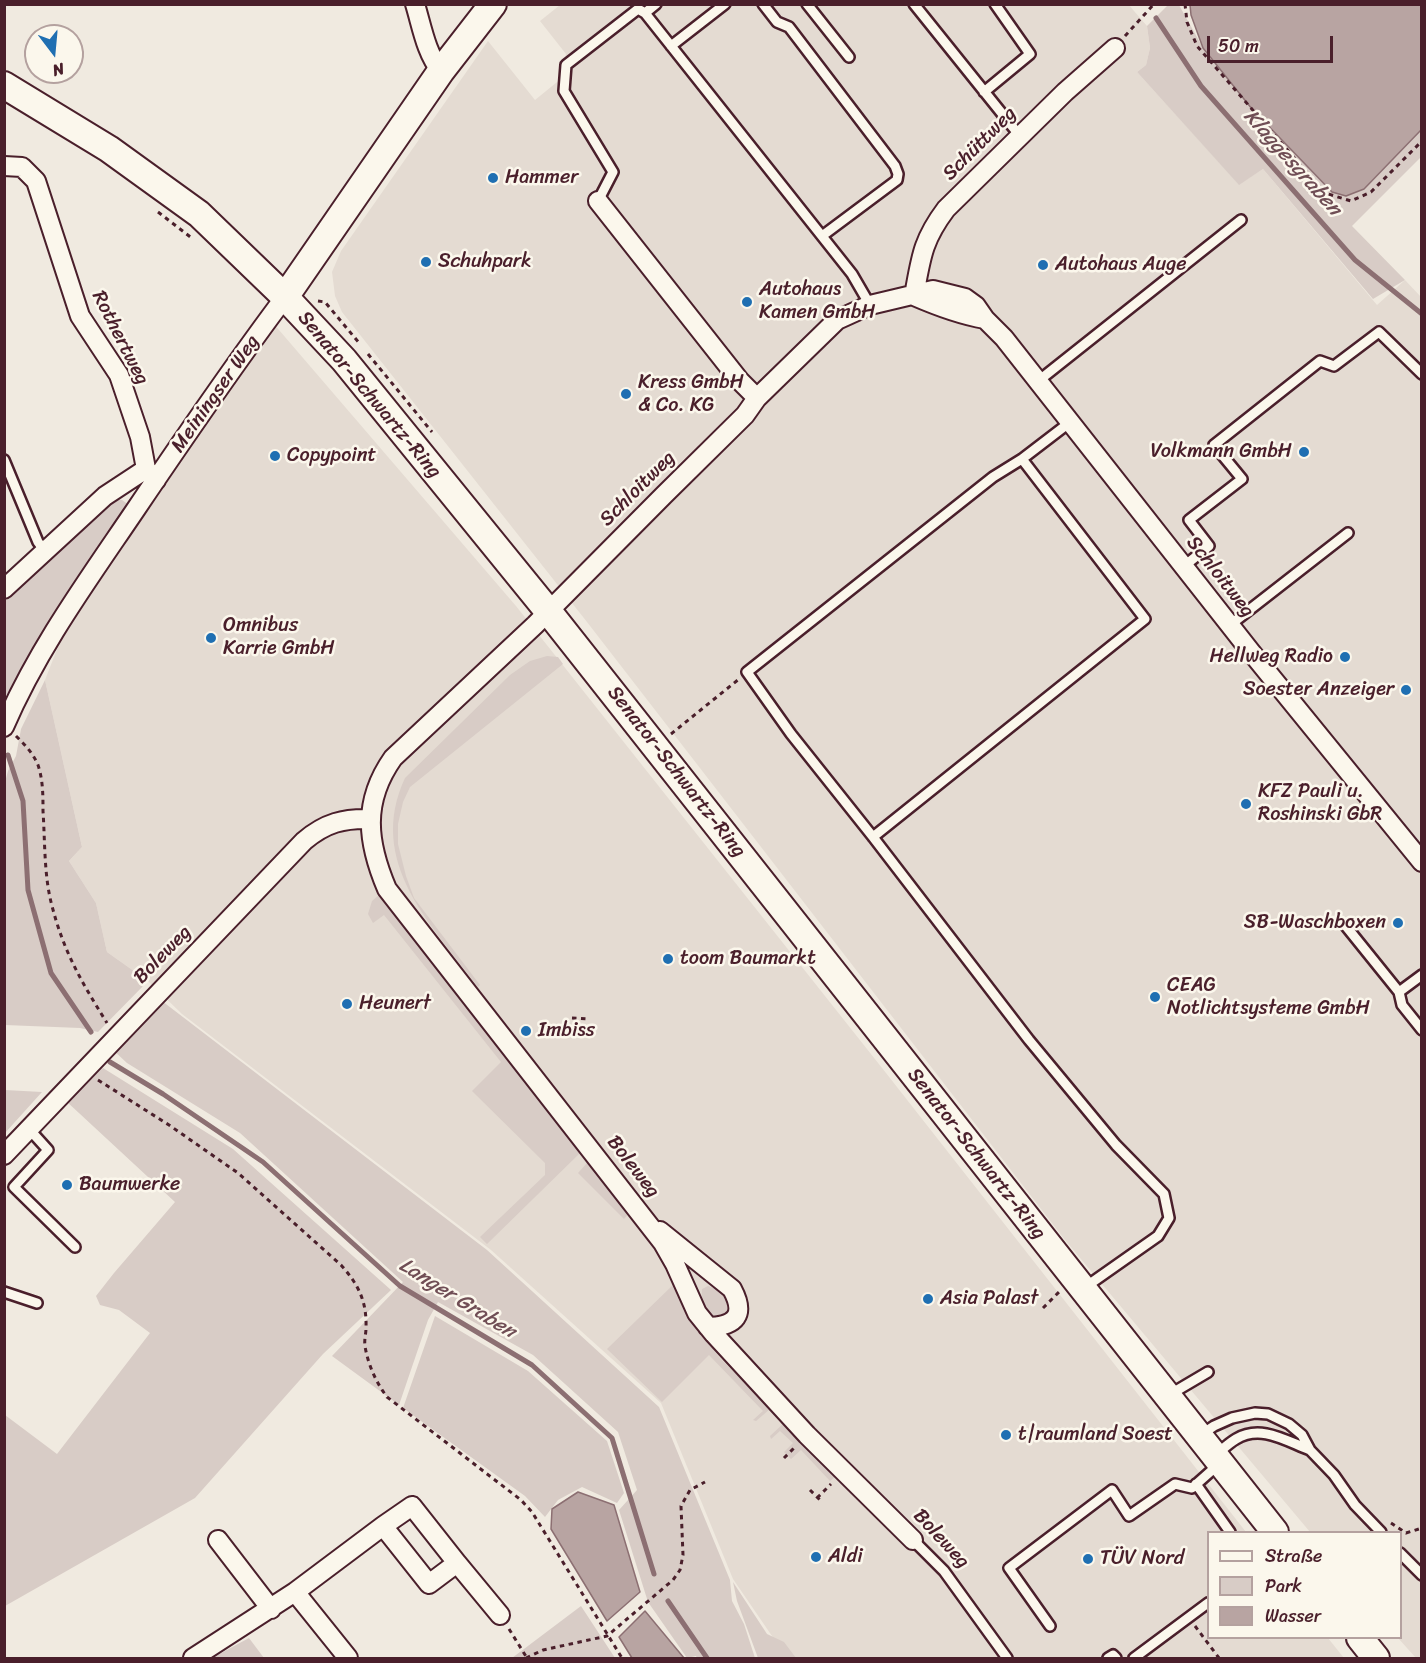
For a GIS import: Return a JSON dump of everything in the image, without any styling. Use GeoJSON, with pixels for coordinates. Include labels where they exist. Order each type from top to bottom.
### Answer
{"type":"FeatureCollection","features":[{"type":"Feature","properties":{"kind":"main road","name":"Meiningser Weg"},"geometry":{"type":"LineString","coordinates":[[285,297],[441,71],[493,4]]}},
{"type":"Feature","properties":{"kind":"main road","name":"Senator-Schwartz-Ring"},"geometry":{"type":"LineString","coordinates":[[4,85],[109,149],[199,214],[285,297],[344,360],[548,611],[1273,1531]]}},
{"type":"Feature","properties":{"kind":"main road"},"geometry":{"type":"LineString","coordinates":[[1361,1639],[1376,1659]]}},
{"type":"Feature","properties":{"kind":"street"},"geometry":{"type":"LineString","coordinates":[[415,4],[434,62],[441,71]]}},
{"type":"Feature","properties":{"kind":"street","name":"Schüttweg"},"geometry":{"type":"LineString","coordinates":[[914,296],[923,248],[933,226],[946,209],[1065,92],[1115,48]]}},
{"type":"Feature","properties":{"kind":"street","name":"Rothertweg"},"geometry":{"type":"LineString","coordinates":[[4,166],[22,167],[36,181],[80,316],[119,375],[151,474]]}},
{"type":"Feature","properties":{"kind":"street"},"geometry":{"type":"LineString","coordinates":[[598,201],[740,381],[757,398]]}},
{"type":"Feature","properties":{"kind":"street","name":"Schloitweg"},"geometry":{"type":"LineString","coordinates":[[548,611],[746,415],[757,398],[837,320],[870,304],[933,290],[965,298],[976,306],[1004,338],[1230,626],[1422,862]]}},
{"type":"Feature","properties":{"kind":"street","name":"Meiningser Weg"},"geometry":{"type":"LineString","coordinates":[[7,730],[22,687],[151,474],[285,297]]}},
{"type":"Feature","properties":{"kind":"street","name":"Meiningser Weg"},"geometry":{"type":"LineString","coordinates":[[4,589],[105,496],[151,474]]}},
{"type":"Feature","properties":{"kind":"street","name":"Boleweg"},"geometry":{"type":"LineString","coordinates":[[548,611],[536,625],[393,758],[378,783],[372,802],[371,819],[375,861],[387,889],[663,1243],[697,1313],[708,1327],[807,1435],[913,1540]]}},
{"type":"Feature","properties":{"kind":"street","name":"Boleweg"},"geometry":{"type":"LineString","coordinates":[[4,1155],[289,855],[318,828],[336,822],[371,819]]}},
{"type":"Feature","properties":{"kind":"street","name":"Boleweg"},"geometry":{"type":"LineString","coordinates":[[645,1219],[732,1289],[739,1301],[739,1314],[731,1323],[722,1327],[708,1327]]}},
{"type":"Feature","properties":{"kind":"street"},"geometry":{"type":"LineString","coordinates":[[193,1659],[272,1609],[412,1506],[500,1615]]}},
{"type":"Feature","properties":{"kind":"street"},"geometry":{"type":"LineString","coordinates":[[383,1526],[429,1584],[457,1563]]}},
{"type":"Feature","properties":{"kind":"street"},"geometry":{"type":"LineString","coordinates":[[218,1540],[272,1609]]}},
{"type":"Feature","properties":{"kind":"street"},"geometry":{"type":"LineString","coordinates":[[296,1592],[348,1659]]}},
{"type":"Feature","properties":{"kind":"lane"},"geometry":{"type":"LineString","coordinates":[[645,13],[656,4]]}},
{"type":"Feature","properties":{"kind":"lane"},"geometry":{"type":"LineString","coordinates":[[671,46],[725,4]]}},
{"type":"Feature","properties":{"kind":"lane"},"geometry":{"type":"LineString","coordinates":[[763,4],[777,22],[789,27],[895,165],[898,174],[897,180],[822,236]]}},
{"type":"Feature","properties":{"kind":"lane"},"geometry":{"type":"LineString","coordinates":[[807,4],[849,57]]}},
{"type":"Feature","properties":{"kind":"lane"},"geometry":{"type":"LineString","coordinates":[[914,4],[1020,136]]}},
{"type":"Feature","properties":{"kind":"lane"},"geometry":{"type":"LineString","coordinates":[[984,92],[1030,54],[995,4]]}},
{"type":"Feature","properties":{"kind":"lane"},"geometry":{"type":"LineString","coordinates":[[598,201],[613,172],[564,91],[566,65],[638,9],[645,13],[852,274],[870,304]]}},
{"type":"Feature","properties":{"kind":"lane"},"geometry":{"type":"LineString","coordinates":[[1037,382],[1241,220]]}},
{"type":"Feature","properties":{"kind":"lane"},"geometry":{"type":"LineString","coordinates":[[1183,567],[1209,546],[1189,520],[1242,479],[1214,445],[1320,361],[1334,366],[1379,332],[1422,374]]}},
{"type":"Feature","properties":{"kind":"lane"},"geometry":{"type":"LineString","coordinates":[[1069,423],[1022,459],[993,477],[747,672],[791,734],[1029,1040],[1116,1145],[1164,1194],[1169,1218],[1158,1236],[1082,1289]]}},
{"type":"Feature","properties":{"kind":"lane"},"geometry":{"type":"LineString","coordinates":[[873,837],[1144,619],[1022,459]]}},
{"type":"Feature","properties":{"kind":"lane"},"geometry":{"type":"LineString","coordinates":[[4,460],[38,542],[45,551]]}},
{"type":"Feature","properties":{"kind":"lane"},"geometry":{"type":"LineString","coordinates":[[1230,626],[1348,533]]}},
{"type":"Feature","properties":{"kind":"lane"},"geometry":{"type":"LineString","coordinates":[[1346,925],[1399,992],[1402,1005],[1422,1030]]}},
{"type":"Feature","properties":{"kind":"lane"},"geometry":{"type":"LineString","coordinates":[[1399,992],[1422,975]]}},
{"type":"Feature","properties":{"kind":"lane"},"geometry":{"type":"LineString","coordinates":[[28,1129],[48,1150],[14,1187],[75,1247]]}},
{"type":"Feature","properties":{"kind":"lane"},"geometry":{"type":"LineString","coordinates":[[4,1292],[37,1304]]}},
{"type":"Feature","properties":{"kind":"lane"},"geometry":{"type":"LineString","coordinates":[[1167,1395],[1208,1372]]}},
{"type":"Feature","properties":{"kind":"lane"},"geometry":{"type":"LineString","coordinates":[[1199,1436],[1232,1418],[1255,1413],[1268,1414],[1288,1424],[1302,1435],[1310,1450],[1334,1475],[1355,1504],[1384,1530]]}},
{"type":"Feature","properties":{"kind":"lane"},"geometry":{"type":"LineString","coordinates":[[1050,1626],[1009,1568],[1112,1490],[1130,1516],[1175,1484],[1192,1488],[1236,1439],[1250,1433],[1265,1433],[1281,1437],[1310,1450]]}},
{"type":"Feature","properties":{"kind":"lane"},"geometry":{"type":"LineString","coordinates":[[1196,1484],[1229,1531]]}},
{"type":"Feature","properties":{"kind":"lane","name":"Boleweg"},"geometry":{"type":"LineString","coordinates":[[913,1540],[944,1571],[1007,1659]]}},
{"type":"Feature","properties":{"kind":"lane"},"geometry":{"type":"LineString","coordinates":[[1402,1554],[1422,1575]]}},
{"type":"Feature","properties":{"kind":"lane"},"geometry":{"type":"LineString","coordinates":[[1134,1659],[1207,1604]]}},
{"type":"Feature","properties":{"kind":"lane"},"geometry":{"type":"LineString","coordinates":[[1108,1659],[1113,1655],[1116,1659]]}},
{"type":"Feature","properties":{"kind":"path"},"geometry":{"type":"LineString","coordinates":[[1139,21],[1155,4]]}},
{"type":"Feature","properties":{"kind":"path"},"geometry":{"type":"LineString","coordinates":[[1185,4],[1187,22],[1197,46],[1325,193],[1351,201],[1371,192],[1422,141]]}},
{"type":"Feature","properties":{"kind":"path"},"geometry":{"type":"LineString","coordinates":[[158,212],[194,241]]}},
{"type":"Feature","properties":{"kind":"path"},"geometry":{"type":"LineString","coordinates":[[655,747],[747,672]]}},
{"type":"Feature","properties":{"kind":"path"},"geometry":{"type":"LineString","coordinates":[[7,730],[28,747],[42,778],[46,869],[51,901],[66,952],[78,976],[116,1036]]}},
{"type":"Feature","properties":{"kind":"path"},"geometry":{"type":"LineString","coordinates":[[572,1018],[588,1019]]}},
{"type":"Feature","properties":{"kind":"path"},"geometry":{"type":"LineString","coordinates":[[83,1072],[169,1125],[238,1173],[341,1265],[356,1282],[365,1306],[365,1344],[370,1366],[387,1397],[521,1500],[532,1512],[622,1659]]}},
{"type":"Feature","properties":{"kind":"path"},"geometry":{"type":"LineString","coordinates":[[500,1615],[527,1658],[543,1650],[607,1636],[677,1575],[683,1555],[681,1506],[690,1490],[705,1482]]}},
{"type":"Feature","properties":{"kind":"path"},"geometry":{"type":"LineString","coordinates":[[810,1490],[820,1500]]}},
{"type":"Feature","properties":{"kind":"path"},"geometry":{"type":"LineString","coordinates":[[1384,1530],[1391,1523],[1406,1533],[1422,1528]]}},
{"type":"Feature","properties":{"kind":"path"},"geometry":{"type":"LineString","coordinates":[[1188,1618],[1220,1659]]}},
{"type":"Feature","properties":{"kind":"shaded area"},"geometry":{"type":"Polygon","coordinates":[[[1128,4],[1147,26],[1150,48],[1146,65],[1137,72],[1239,184],[1263,169],[1377,305],[1405,280],[1421,297],[1421,1658],[1416,1658],[1399,1639],[1402,1639],[1402,1531],[1309,1531],[1065,1240],[587,622],[342,312],[335,296],[332,272],[341,251],[488,41],[535,100],[562,78],[566,54],[540,21],[560,5],[1128,4]]]}},
{"type":"Feature","properties":{"kind":"shaded area"},"geometry":{"type":"Polygon","coordinates":[[[273,323],[516,606],[1245,1531],[1207,1531],[1207,1639],[1329,1639],[1344,1658],[787,1658],[733,1579],[661,1403],[491,1250],[182,1014],[148,981],[107,952],[96,903],[69,861],[82,847],[45,680],[70,616],[273,323]]]}},
{"type":"Feature","properties":{"kind":"green space"},"geometry":{"type":"Polygon","coordinates":[[[1168,5],[1179,5],[1203,48],[1252,109],[1332,192],[1364,189],[1421,130],[1421,157],[1352,226],[1405,280],[1373,299],[1263,169],[1239,185],[1137,72],[1146,65],[1150,48],[1147,26],[1168,5]]]}},
{"type":"Feature","properties":{"kind":"green space"},"geometry":{"type":"Polygon","coordinates":[[[114,499],[122,500],[129,505],[54,613],[5,703],[5,601],[114,499]]]}},
{"type":"Feature","properties":{"kind":"green space"},"geometry":{"type":"Polygon","coordinates":[[[547,656],[558,657],[563,664],[410,787],[403,802],[398,824],[398,844],[414,898],[480,985],[478,987],[441,940],[424,915],[409,890],[399,864],[393,837],[395,809],[405,778],[510,675],[530,661],[547,656]]]}},
{"type":"Feature","properties":{"kind":"green space"},"geometry":{"type":"Polygon","coordinates":[[[45,680],[82,847],[69,861],[96,903],[107,952],[148,981],[98,1032],[80,1028],[5,1025],[5,782],[16,756],[21,729],[45,680]]]}},
{"type":"Feature","properties":{"kind":"green space"},"geometry":{"type":"Polygon","coordinates":[[[379,895],[580,1153],[487,1244],[480,1237],[545,1175],[545,1163],[472,1091],[501,1062],[384,915],[373,923],[368,914],[372,901],[379,895]]]}},
{"type":"Feature","properties":{"kind":"green space"},"geometry":{"type":"Polygon","coordinates":[[[162,1001],[487,1250],[659,1407],[730,1580],[732,1601],[744,1624],[755,1658],[697,1658],[696,1656],[687,1658],[648,1602],[619,1510],[637,1490],[618,1432],[533,1355],[438,1302],[428,1320],[399,1405],[332,1356],[403,1282],[240,1133],[127,1063],[113,1050],[162,1001]]]}},
{"type":"Feature","properties":{"kind":"green space"},"geometry":{"type":"Polygon","coordinates":[[[103,1068],[233,1149],[391,1290],[323,1354],[195,1498],[5,1606],[5,1415],[57,1454],[150,1333],[119,1310],[100,1305],[96,1296],[175,1202],[66,1101],[103,1068]]]}},
{"type":"Feature","properties":{"kind":"green space"},"geometry":{"type":"Polygon","coordinates":[[[4,1090],[42,1092],[5,1133],[4,1090]]]}},
{"type":"Feature","properties":{"kind":"green space"},"geometry":{"type":"Polygon","coordinates":[[[588,1162],[629,1213],[624,1219],[578,1173],[588,1162]]]}},
{"type":"Feature","properties":{"kind":"green space"},"geometry":{"type":"Polygon","coordinates":[[[675,1283],[687,1317],[719,1357],[770,1409],[756,1421],[753,1420],[763,1411],[709,1355],[662,1402],[607,1349],[675,1283]]]}},
{"type":"Feature","properties":{"kind":"green space"},"geometry":{"type":"Polygon","coordinates":[[[708,1286],[721,1291],[728,1298],[728,1314],[720,1318],[709,1315],[702,1296],[702,1289],[708,1286]]]}},
{"type":"Feature","properties":{"kind":"green space"},"geometry":{"type":"Polygon","coordinates":[[[435,1316],[528,1371],[607,1441],[624,1493],[617,1503],[582,1487],[558,1500],[545,1517],[525,1496],[403,1408],[435,1316]]]}},
{"type":"Feature","properties":{"kind":"green space"},"geometry":{"type":"Polygon","coordinates":[[[784,1423],[836,1476],[830,1481],[801,1450],[791,1459],[784,1452],[793,1443],[780,1431],[771,1439],[770,1436],[784,1423]]]}},
{"type":"Feature","properties":{"kind":"green space"},"geometry":{"type":"Polygon","coordinates":[[[733,1582],[767,1634],[784,1642],[796,1658],[758,1658],[737,1601],[733,1582]]]}},
{"type":"Feature","properties":{"kind":"green space"},"geometry":{"type":"Polygon","coordinates":[[[581,1606],[615,1658],[512,1658],[581,1606]]]}},
{"type":"Feature","properties":{"kind":"green space"},"geometry":{"type":"Polygon","coordinates":[[[249,1638],[264,1658],[212,1658],[249,1638]]]}},
{"type":"Feature","properties":{"kind":"water"},"geometry":{"type":"Polygon","coordinates":[[[1190,5],[1421,5],[1421,130],[1364,189],[1346,196],[1332,192],[1252,109],[1203,48],[1191,15],[1190,5]]]}},
{"type":"Feature","properties":{"kind":"water"},"geometry":{"type":"Polygon","coordinates":[[[578,1492],[614,1505],[640,1592],[607,1621],[551,1529],[552,1509],[578,1492]]]}},
{"type":"Feature","properties":{"kind":"water"},"geometry":{"type":"Polygon","coordinates":[[[645,1611],[684,1658],[632,1658],[619,1637],[645,1611]]]}},
{"type":"Feature","properties":{"kind":"waterway","name":"Klaggesgraben"},"geometry":{"type":"LineString","coordinates":[[1156,18],[1201,86],[1355,260],[1422,314]]}},
{"type":"Feature","properties":{"kind":"waterway","name":"Langer Graben"},"geometry":{"type":"LineString","coordinates":[[8,755],[23,801],[28,890],[51,973],[91,1032]]}},
{"type":"Feature","properties":{"kind":"waterway","name":"Langer Graben"},"geometry":{"type":"LineString","coordinates":[[110,1062],[163,1094],[263,1162],[400,1286],[532,1365],[612,1438],[654,1574]]}},
{"type":"Feature","properties":{"kind":"waterway","name":"Langer Graben"},"geometry":{"type":"LineString","coordinates":[[668,1601],[707,1658]]}},
{"type":"Feature","properties":{"kind":"place","name":"Hammer"},"geometry":{"type":"Point","coordinates":[493,178]}},
{"type":"Feature","properties":{"kind":"place","name":"Schuhpark"},"geometry":{"type":"Point","coordinates":[426,262]}},
{"type":"Feature","properties":{"kind":"place","name":"Autohaus Auge"},"geometry":{"type":"Point","coordinates":[1043,265]}},
{"type":"Feature","properties":{"kind":"place","name":"Autohaus Kamen GmbH"},"geometry":{"type":"Point","coordinates":[747,302]}},
{"type":"Feature","properties":{"kind":"place","name":"Kress GmbH & Co. KG"},"geometry":{"type":"Point","coordinates":[626,394]}},
{"type":"Feature","properties":{"kind":"place","name":"Volkmann GmbH"},"geometry":{"type":"Point","coordinates":[1304,452]}},
{"type":"Feature","properties":{"kind":"place","name":"Copypoint"},"geometry":{"type":"Point","coordinates":[275,456]}},
{"type":"Feature","properties":{"kind":"place","name":"Omnibus Karrie GmbH"},"geometry":{"type":"Point","coordinates":[211,638]}},
{"type":"Feature","properties":{"kind":"place","name":"Hellweg Radio"},"geometry":{"type":"Point","coordinates":[1345,657]}},
{"type":"Feature","properties":{"kind":"place","name":"Soester Anzeiger"},"geometry":{"type":"Point","coordinates":[1406,690]}},
{"type":"Feature","properties":{"kind":"place","name":"KFZ Pauli u. Roshinski GbR"},"geometry":{"type":"Point","coordinates":[1246,804]}},
{"type":"Feature","properties":{"kind":"place","name":"SB-Waschboxen"},"geometry":{"type":"Point","coordinates":[1398,923]}},
{"type":"Feature","properties":{"kind":"place","name":"toom Baumarkt"},"geometry":{"type":"Point","coordinates":[668,959]}},
{"type":"Feature","properties":{"kind":"place","name":"CEAG Notlichtsysteme GmbH"},"geometry":{"type":"Point","coordinates":[1155,997]}},
{"type":"Feature","properties":{"kind":"place","name":"Heunert"},"geometry":{"type":"Point","coordinates":[347,1004]}},
{"type":"Feature","properties":{"kind":"place","name":"Imbiss"},"geometry":{"type":"Point","coordinates":[526,1031]}},
{"type":"Feature","properties":{"kind":"place","name":"Baumwerke"},"geometry":{"type":"Point","coordinates":[67,1185]}},
{"type":"Feature","properties":{"kind":"place","name":"Asia Palast"},"geometry":{"type":"Point","coordinates":[928,1299]}},
{"type":"Feature","properties":{"kind":"place","name":"t|raumland Soest"},"geometry":{"type":"Point","coordinates":[1006,1435]}},
{"type":"Feature","properties":{"kind":"place","name":"Aldi"},"geometry":{"type":"Point","coordinates":[816,1557]}},
{"type":"Feature","properties":{"kind":"place","name":"TÜV Nord"},"geometry":{"type":"Point","coordinates":[1088,1559]}}]}
